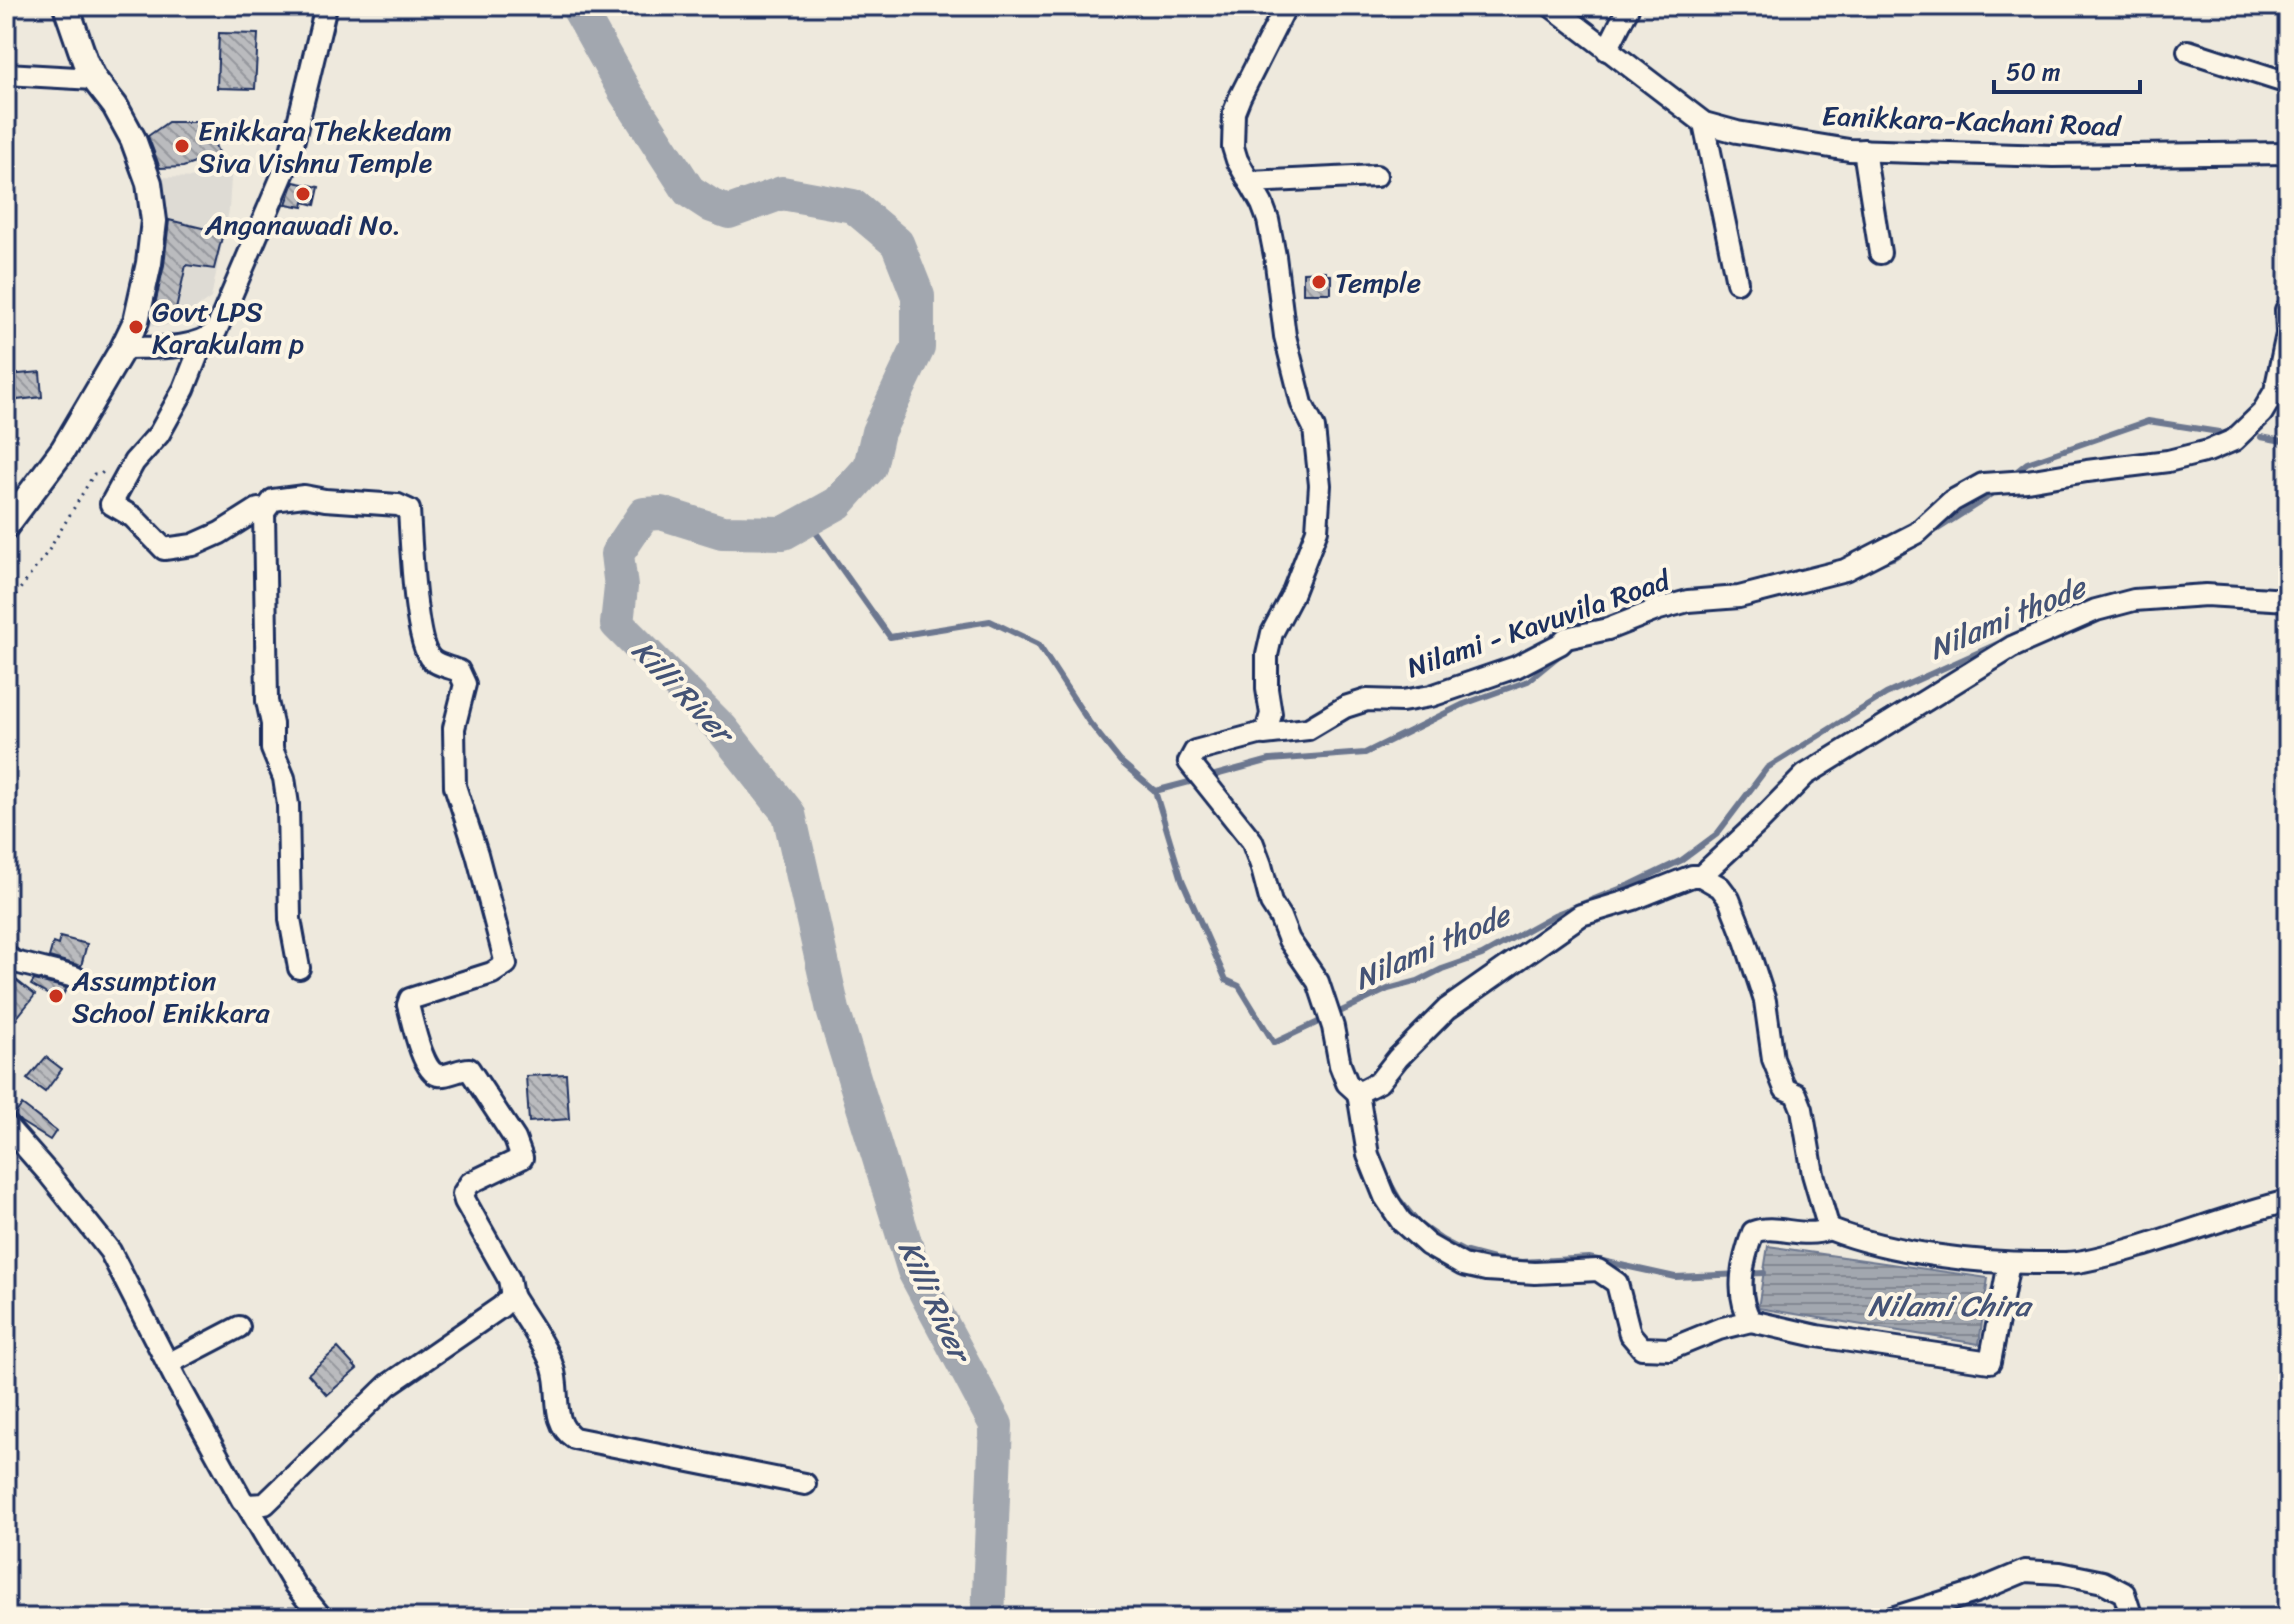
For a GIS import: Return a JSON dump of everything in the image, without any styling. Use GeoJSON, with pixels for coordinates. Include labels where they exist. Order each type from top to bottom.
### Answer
{"type":"FeatureCollection","features":[{"type":"Feature","properties":{"kind":"main road"},"geometry":{"type":"LineString","coordinates":[[6,526],[63,450],[123,348],[136,321],[149,263],[154,221],[149,183],[133,139],[115,106],[94,79],[66,6]]}},
{"type":"Feature","properties":{"kind":"street"},"geometry":{"type":"LineString","coordinates":[[123,348],[192,344],[203,341],[216,331],[289,160],[326,6]]}},
{"type":"Feature","properties":{"kind":"street"},"geometry":{"type":"LineString","coordinates":[[1264,734],[1271,714],[1267,655],[1272,633],[1291,597],[1317,530],[1320,485],[1314,428],[1302,404],[1285,336],[1268,220],[1237,160],[1233,147],[1234,112],[1286,6]]}},
{"type":"Feature","properties":{"kind":"street","name":"Eanikkara-Kachani Road"},"geometry":{"type":"LineString","coordinates":[[1551,6],[1704,123],[1762,137],[1864,150],[2053,156],[2288,153]]}},
{"type":"Feature","properties":{"kind":"street"},"geometry":{"type":"LineString","coordinates":[[1607,50],[1629,6]]}},
{"type":"Feature","properties":{"kind":"street"},"geometry":{"type":"LineString","coordinates":[[2188,51],[2288,83]]}},
{"type":"Feature","properties":{"kind":"street"},"geometry":{"type":"LineString","coordinates":[[6,74],[94,79]]}},
{"type":"Feature","properties":{"kind":"street"},"geometry":{"type":"LineString","coordinates":[[1704,123],[1737,282]]}},
{"type":"Feature","properties":{"kind":"street"},"geometry":{"type":"LineString","coordinates":[[1864,150],[1880,253]]}},
{"type":"Feature","properties":{"kind":"street"},"geometry":{"type":"LineString","coordinates":[[1249,182],[1376,176]]}},
{"type":"Feature","properties":{"kind":"street","name":"Nilami - Kavuvila Road"},"geometry":{"type":"LineString","coordinates":[[1358,1093],[1347,1083],[1340,1065],[1333,1027],[1318,982],[1289,940],[1271,903],[1252,841],[1189,762],[1195,751],[1264,734],[1308,729],[1345,707],[1367,700],[1402,701],[1431,696],[1516,667],[1566,638],[1608,629],[1659,609],[1688,601],[1739,597],[1845,570],[1917,533],[1952,501],[1983,484],[2027,481],[2168,461],[2208,451],[2234,440],[2262,413],[2275,391],[2287,334],[2286,310]]}},
{"type":"Feature","properties":{"kind":"street"},"geometry":{"type":"LineString","coordinates":[[203,341],[184,389],[159,434],[134,462],[111,504],[133,517],[164,549],[193,545],[220,533],[258,509],[264,512]]}},
{"type":"Feature","properties":{"kind":"street"},"geometry":{"type":"LineString","coordinates":[[299,968],[290,919],[288,805],[284,778],[272,749],[272,724],[267,701],[264,512],[273,500],[304,496],[398,505],[409,510],[416,598],[424,647],[436,663],[459,671],[465,684],[454,728],[455,786],[477,854],[506,964],[492,973],[410,999],[408,1005],[424,1060],[433,1073],[440,1075],[469,1069],[515,1139],[522,1158],[470,1183],[463,1194],[509,1279],[512,1296],[551,1362],[560,1421],[565,1432],[574,1438],[805,1484]]}},
{"type":"Feature","properties":{"kind":"street"},"geometry":{"type":"LineString","coordinates":[[1701,876],[1805,775],[2012,647],[2096,610],[2134,600],[2206,595],[2288,600]]}},
{"type":"Feature","properties":{"kind":"street"},"geometry":{"type":"LineString","coordinates":[[1829,1229],[1813,1174],[1802,1109],[1796,1094],[1785,1089],[1773,1059],[1765,1001],[1745,940],[1725,891],[1701,876],[1692,876],[1634,899],[1581,915],[1447,1009],[1398,1058],[1379,1082],[1358,1093],[1368,1155],[1385,1197],[1401,1221],[1428,1245],[1463,1265],[1486,1270],[1535,1273],[1598,1270],[1617,1283],[1630,1334],[1642,1348],[1670,1349],[1719,1329],[1751,1321],[1817,1336],[1990,1362],[2009,1263]]}},
{"type":"Feature","properties":{"kind":"street"},"geometry":{"type":"LineString","coordinates":[[6,956],[15,962],[75,977]]}},
{"type":"Feature","properties":{"kind":"street"},"geometry":{"type":"LineString","coordinates":[[6,1125],[110,1251],[242,1500],[294,1584],[322,1618]]}},
{"type":"Feature","properties":{"kind":"street"},"geometry":{"type":"LineString","coordinates":[[1751,1321],[1741,1299],[1741,1289],[1753,1232],[1761,1229],[1807,1234],[1829,1229],[1912,1251],[2009,1263],[2078,1262],[2149,1246],[2245,1212],[2288,1201]]}},
{"type":"Feature","properties":{"kind":"street"},"geometry":{"type":"LineString","coordinates":[[247,1505],[265,1504],[388,1385],[508,1302],[512,1296]]}},
{"type":"Feature","properties":{"kind":"street"},"geometry":{"type":"LineString","coordinates":[[168,1364],[239,1327]]}},
{"type":"Feature","properties":{"kind":"street"},"geometry":{"type":"LineString","coordinates":[[1892,1618],[1975,1592],[2025,1571],[2060,1573],[2103,1582],[2124,1593],[2132,1618]]}},
{"type":"Feature","properties":{"kind":"path"},"geometry":{"type":"LineString","coordinates":[[6,608],[49,550],[94,474],[101,474],[111,464]]}},
{"type":"Feature","properties":{"kind":"shaded area"},"geometry":{"type":"Polygon","coordinates":[[[212,163],[232,163],[229,210],[211,298],[175,323],[159,327],[138,322],[157,177],[209,178],[212,163]]]}},
{"type":"Feature","properties":{"kind":"water","name":"Nilami Chira"},"geometry":{"type":"Polygon","coordinates":[[[1768,1246],[1988,1278],[1979,1344],[1758,1308],[1768,1246]]]}},
{"type":"Feature","properties":{"kind":"building"},"geometry":{"type":"Polygon","coordinates":[[[219,33],[258,34],[255,89],[217,88],[219,33]]]}},
{"type":"Feature","properties":{"kind":"building","name":"Enikkara Thekkedam Siva Vishnu Temple"},"geometry":{"type":"Polygon","coordinates":[[[168,122],[206,122],[219,155],[183,167],[160,168],[148,136],[168,122]]]}},
{"type":"Feature","properties":{"kind":"building","name":"Anganawadi No."},"geometry":{"type":"Polygon","coordinates":[[[294,182],[319,187],[315,205],[304,202],[303,207],[286,204],[294,182]]]}},
{"type":"Feature","properties":{"kind":"building"},"geometry":{"type":"Polygon","coordinates":[[[169,220],[223,233],[214,269],[186,265],[175,314],[154,309],[164,265],[169,220]]]}},
{"type":"Feature","properties":{"kind":"building","name":"Temple"},"geometry":{"type":"Polygon","coordinates":[[[1326,271],[1326,275],[1331,275],[1331,293],[1303,293],[1303,272],[1326,271]]]}},
{"type":"Feature","properties":{"kind":"building"},"geometry":{"type":"Polygon","coordinates":[[[40,372],[42,397],[8,401],[9,375],[40,372]]]}},
{"type":"Feature","properties":{"kind":"building"},"geometry":{"type":"Polygon","coordinates":[[[60,937],[87,944],[81,966],[49,957],[53,943],[58,945],[60,937]]]}},
{"type":"Feature","properties":{"kind":"building"},"geometry":{"type":"Polygon","coordinates":[[[6,972],[35,995],[15,1020],[6,1012],[6,972]]]}},
{"type":"Feature","properties":{"kind":"building"},"geometry":{"type":"Polygon","coordinates":[[[34,980],[67,988],[59,1001],[31,985],[34,980]]]}},
{"type":"Feature","properties":{"kind":"building"},"geometry":{"type":"Polygon","coordinates":[[[46,1057],[62,1069],[45,1092],[27,1079],[46,1057]]]}},
{"type":"Feature","properties":{"kind":"building"},"geometry":{"type":"Polygon","coordinates":[[[566,1074],[569,1119],[529,1122],[526,1076],[566,1074]]]}},
{"type":"Feature","properties":{"kind":"building"},"geometry":{"type":"Polygon","coordinates":[[[22,1105],[56,1131],[50,1140],[14,1115],[22,1105]]]}},
{"type":"Feature","properties":{"kind":"building"},"geometry":{"type":"Polygon","coordinates":[[[338,1348],[357,1369],[327,1395],[308,1374],[338,1348]]]}},
{"type":"Feature","properties":{"kind":"waterway","name":"Killi River"},"geometry":{"type":"LineString","coordinates":[[577,6],[625,92],[689,191],[712,206],[729,212],[782,193],[853,206],[897,243],[918,296],[918,348],[878,432],[870,467],[838,503],[784,533],[722,532],[661,513],[644,514],[617,554],[621,587],[617,624],[722,729],[789,814],[833,1010],[914,1271],[996,1425],[988,1618]]}},
{"type":"Feature","properties":{"kind":"waterway"},"geometry":{"type":"LineString","coordinates":[[2011,476],[2027,463],[2148,421],[2219,432]]}},
{"type":"Feature","properties":{"kind":"waterway"},"geometry":{"type":"LineString","coordinates":[[2261,437],[2288,442]]}},
{"type":"Feature","properties":{"kind":"waterway"},"geometry":{"type":"LineString","coordinates":[[1927,536],[1997,489]]}},
{"type":"Feature","properties":{"kind":"waterway","name":"Nilami thode"},"geometry":{"type":"LineString","coordinates":[[807,520],[890,637],[990,621],[1038,644],[1089,722],[1120,761],[1155,791],[1182,880],[1226,980],[1239,986],[1274,1043],[1388,989],[1418,981],[1482,955],[1554,915],[1682,860],[1717,834],[1767,768],[1886,694],[2006,640]]}},
{"type":"Feature","properties":{"kind":"waterway"},"geometry":{"type":"LineString","coordinates":[[1878,563],[1911,547]]}},
{"type":"Feature","properties":{"kind":"waterway"},"geometry":{"type":"LineString","coordinates":[[1208,777],[1270,760],[1365,753],[1464,704],[1528,681],[1561,654]]}},
{"type":"Feature","properties":{"kind":"waterway"},"geometry":{"type":"LineString","coordinates":[[1155,791],[1197,780]]}},
{"type":"Feature","properties":{"kind":"waterway"},"geometry":{"type":"LineString","coordinates":[[1387,1178],[1419,1224],[1463,1251],[1493,1259],[1522,1262],[1589,1258],[1675,1277],[1764,1273]]}},
{"type":"Feature","properties":{"kind":"place","name":"Enikkara Thekkedam Siva Vishnu Temple"},"geometry":{"type":"Point","coordinates":[182,146]}},
{"type":"Feature","properties":{"kind":"place","name":"Anganawadi No."},"geometry":{"type":"Point","coordinates":[303,194]}},
{"type":"Feature","properties":{"kind":"place","name":"Temple"},"geometry":{"type":"Point","coordinates":[1319,282]}},
{"type":"Feature","properties":{"kind":"place","name":"Govt LPS Karakulam p"},"geometry":{"type":"Point","coordinates":[136,327]}},
{"type":"Feature","properties":{"kind":"place","name":"Assumption School Enikkara"},"geometry":{"type":"Point","coordinates":[56,996]}}]}
